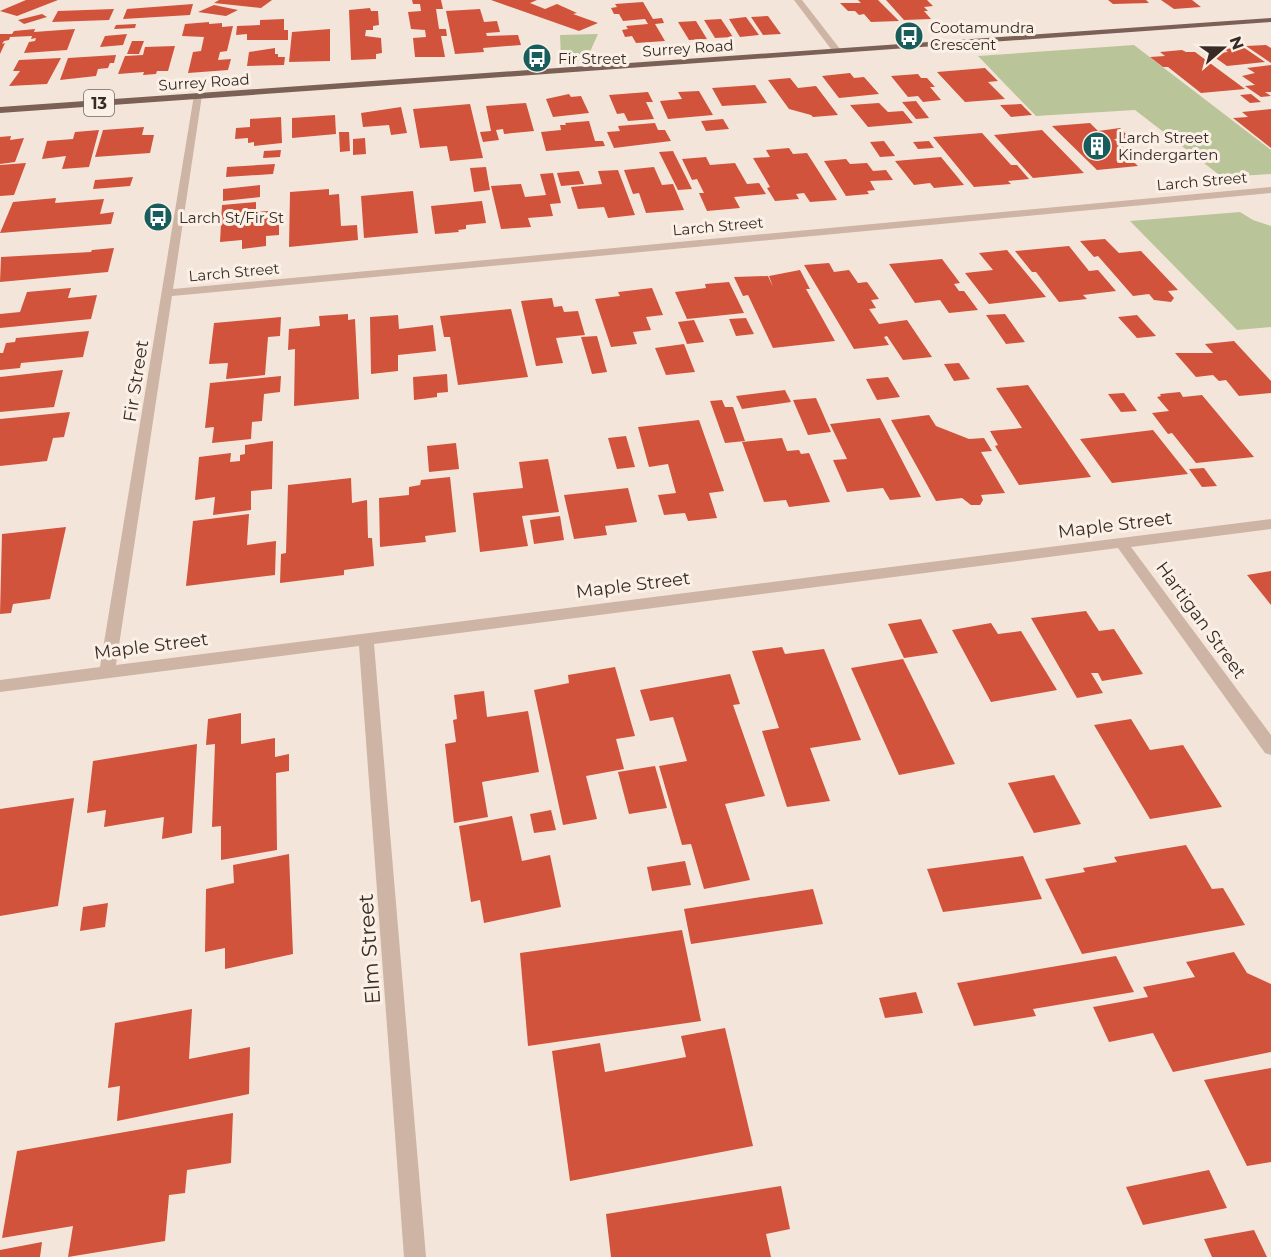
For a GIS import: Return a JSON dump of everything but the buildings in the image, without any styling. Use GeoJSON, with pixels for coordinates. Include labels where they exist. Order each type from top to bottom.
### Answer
{"type":"FeatureCollection","features":[{"type":"Feature","properties":{"kind":"main road","name":"Surrey Road"},"geometry":{"type":"LineString","coordinates":[[0,110],[1271,20]]}},
{"type":"Feature","properties":{"kind":"street"},"geometry":{"type":"LineString","coordinates":[[798,0],[837,51]]}},
{"type":"Feature","properties":{"kind":"street","name":"Fir Street"},"geometry":{"type":"LineString","coordinates":[[107,671],[198,95]]}},
{"type":"Feature","properties":{"kind":"street","name":"Larch Street"},"geometry":{"type":"LineString","coordinates":[[168,293],[1271,190]]}},
{"type":"Feature","properties":{"kind":"street","name":"Maple Street"},"geometry":{"type":"LineString","coordinates":[[0,686],[1271,524]]}},
{"type":"Feature","properties":{"kind":"street","name":"Hartigan Street"},"geometry":{"type":"LineString","coordinates":[[1122,544],[1271,748]]}},
{"type":"Feature","properties":{"kind":"street","name":"Elm Street"},"geometry":{"type":"LineString","coordinates":[[366,638],[415,1257]]}},
{"type":"Feature","properties":{"kind":"green space"},"geometry":{"type":"Polygon","coordinates":[[[598,34],[589,54],[561,57],[560,35],[598,34]]]}},
{"type":"Feature","properties":{"kind":"green space"},"geometry":{"type":"Polygon","coordinates":[[[1134,45],[1271,150],[1271,174],[1222,177],[1135,110],[1036,116],[978,56],[1134,45]]]}},
{"type":"Feature","properties":{"kind":"green space"},"geometry":{"type":"Polygon","coordinates":[[[1240,212],[1253,220],[1271,226],[1271,327],[1237,330],[1130,221],[1240,212]]]}},
{"type":"Feature","properties":{"kind":"place","name":"Cootamundra Crescent"},"geometry":{"type":"Point","coordinates":[909,36]}},
{"type":"Feature","properties":{"kind":"place","name":"Fir Street"},"geometry":{"type":"Point","coordinates":[537,58]}},
{"type":"Feature","properties":{"kind":"place","name":"Larch Street Kindergarten"},"geometry":{"type":"Point","coordinates":[1097,146]}},
{"type":"Feature","properties":{"kind":"place","name":"Larch St/Fir St"},"geometry":{"type":"Point","coordinates":[158,217]}}]}
